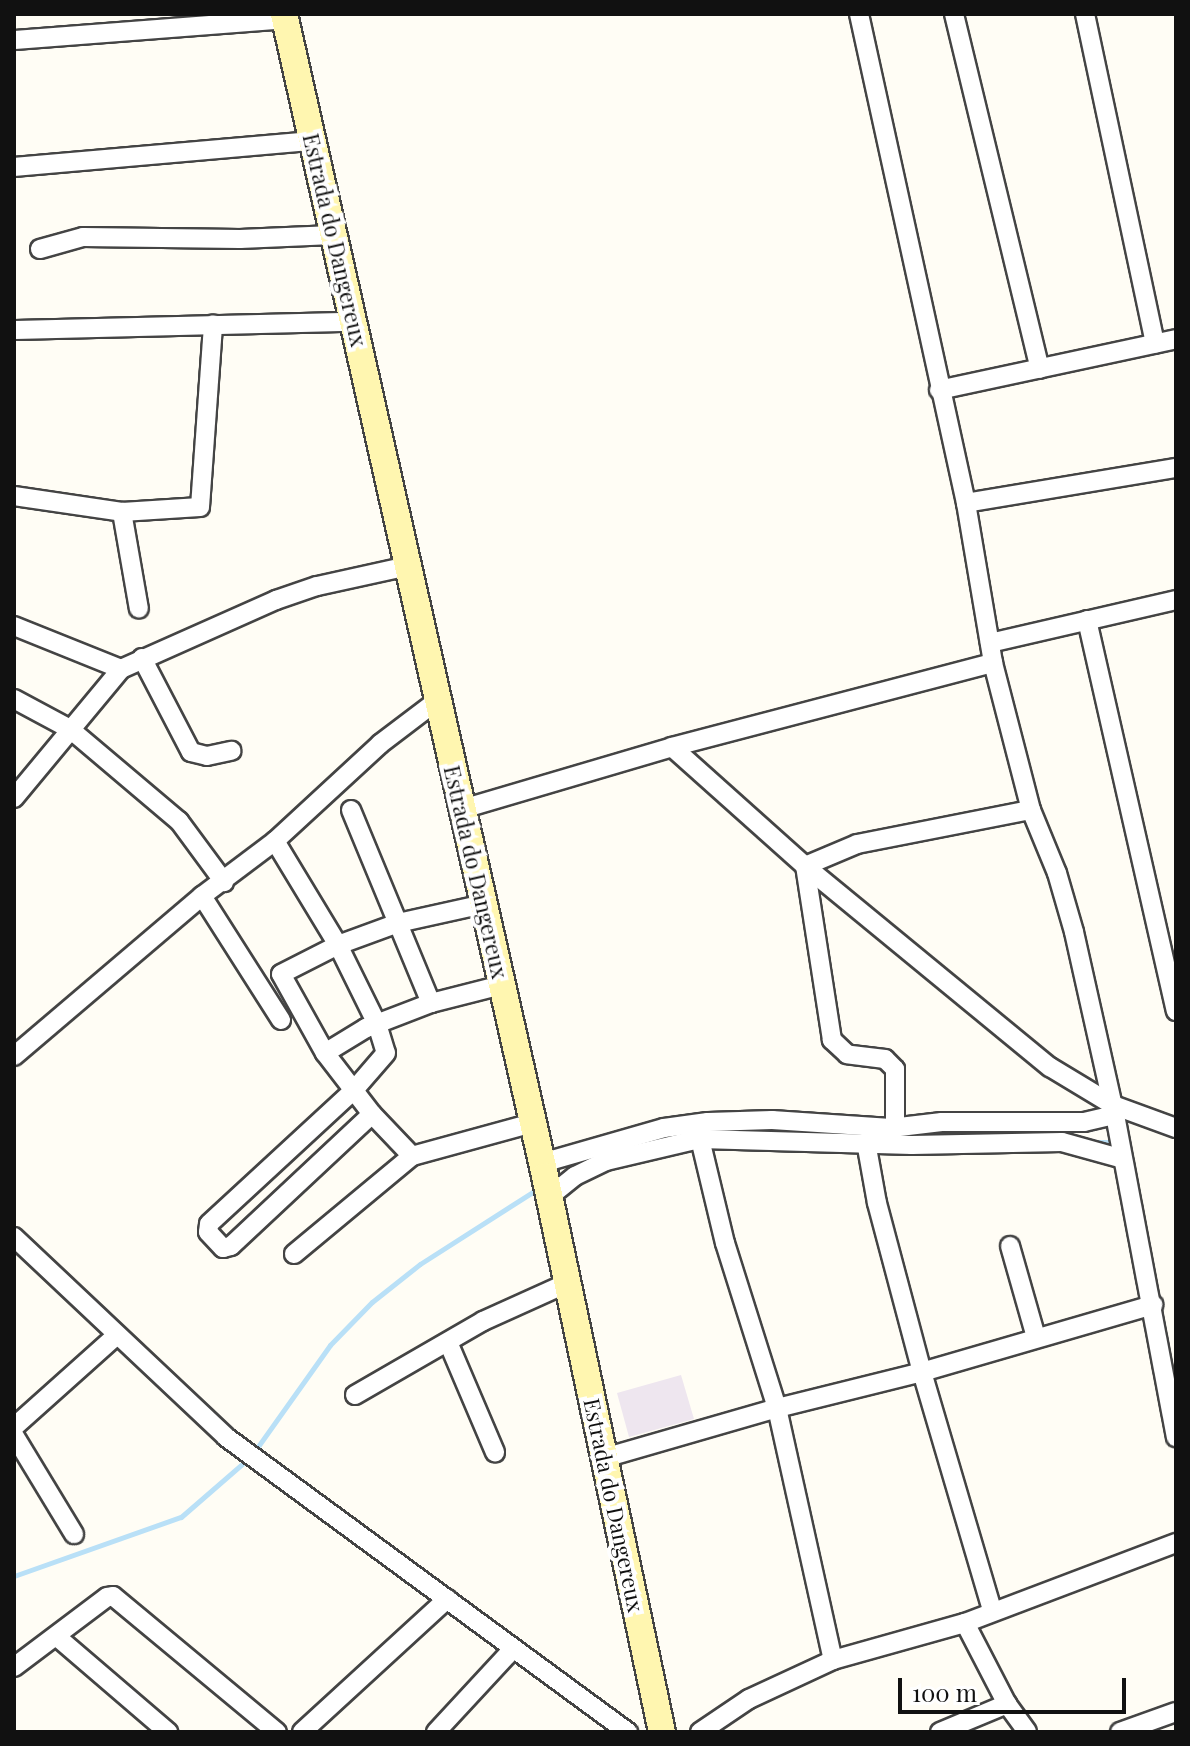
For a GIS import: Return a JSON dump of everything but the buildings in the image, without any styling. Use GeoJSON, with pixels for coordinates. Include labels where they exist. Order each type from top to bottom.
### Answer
{"type":"FeatureCollection","features":[{"type":"Feature","properties":{"kind":"main road","name":"Estrada do Dangereux"},"geometry":{"type":"LineString","coordinates":[[284,16],[546,1182],[662,1732]]}},
{"type":"Feature","properties":{"kind":"street"},"geometry":{"type":"LineString","coordinates":[[859,14],[966,503],[993,663],[1031,810],[1057,873],[1074,932],[1114,1110],[1176,1433]]}},
{"type":"Feature","properties":{"kind":"street"},"geometry":{"type":"LineString","coordinates":[[954,14],[1040,369]]}},
{"type":"Feature","properties":{"kind":"street"},"geometry":{"type":"LineString","coordinates":[[1085,14],[1155,344]]}},
{"type":"Feature","properties":{"kind":"street"},"geometry":{"type":"LineString","coordinates":[[14,40],[284,16]]}},
{"type":"Feature","properties":{"kind":"street"},"geometry":{"type":"LineString","coordinates":[[14,167],[312,141]]}},
{"type":"Feature","properties":{"kind":"street"},"geometry":{"type":"LineString","coordinates":[[40,249],[83,237],[240,239],[333,235]]}},
{"type":"Feature","properties":{"kind":"street"},"geometry":{"type":"LineString","coordinates":[[14,330],[353,322]]}},
{"type":"Feature","properties":{"kind":"street"},"geometry":{"type":"LineString","coordinates":[[14,496],[122,512],[200,507],[213,324]]}},
{"type":"Feature","properties":{"kind":"street"},"geometry":{"type":"LineString","coordinates":[[939,390],[1176,339]]}},
{"type":"Feature","properties":{"kind":"street"},"geometry":{"type":"LineString","coordinates":[[966,503],[1176,468]]}},
{"type":"Feature","properties":{"kind":"street"},"geometry":{"type":"LineString","coordinates":[[122,512],[139,609]]}},
{"type":"Feature","properties":{"kind":"street"},"geometry":{"type":"LineString","coordinates":[[14,798],[121,669],[276,600],[317,586],[408,566]]}},
{"type":"Feature","properties":{"kind":"street"},"geometry":{"type":"LineString","coordinates":[[990,643],[1176,600]]}},
{"type":"Feature","properties":{"kind":"street"},"geometry":{"type":"LineString","coordinates":[[1087,620],[1176,1011]]}},
{"type":"Feature","properties":{"kind":"street"},"geometry":{"type":"LineString","coordinates":[[14,626],[121,669]]}},
{"type":"Feature","properties":{"kind":"street"},"geometry":{"type":"LineString","coordinates":[[142,658],[191,752],[207,756],[231,751]]}},
{"type":"Feature","properties":{"kind":"street"},"geometry":{"type":"LineString","coordinates":[[462,809],[672,747],[993,663]]}},
{"type":"Feature","properties":{"kind":"street"},"geometry":{"type":"LineString","coordinates":[[14,699],[70,729],[179,821],[224,882]]}},
{"type":"Feature","properties":{"kind":"street"},"geometry":{"type":"LineString","coordinates":[[14,1056],[202,896],[275,841],[380,744],[438,700]]}},
{"type":"Feature","properties":{"kind":"street"},"geometry":{"type":"LineString","coordinates":[[672,747],[805,866],[1050,1067],[1114,1110],[1176,1128]]}},
{"type":"Feature","properties":{"kind":"street"},"geometry":{"type":"LineString","coordinates":[[351,810],[431,1003]]}},
{"type":"Feature","properties":{"kind":"street"},"geometry":{"type":"LineString","coordinates":[[805,866],[857,844],[1031,810]]}},
{"type":"Feature","properties":{"kind":"street"},"geometry":{"type":"LineString","coordinates":[[275,841],[338,945],[377,1024],[386,1053],[354,1090],[209,1224],[208,1232],[223,1248],[231,1246],[372,1114]]}},
{"type":"Feature","properties":{"kind":"street"},"geometry":{"type":"LineString","coordinates":[[805,866],[832,1040],[847,1054],[885,1059],[895,1069],[895,1126]]}},
{"type":"Feature","properties":{"kind":"street"},"geometry":{"type":"LineString","coordinates":[[202,896],[281,1020]]}},
{"type":"Feature","properties":{"kind":"street"},"geometry":{"type":"LineString","coordinates":[[412,1156],[372,1114],[325,1053],[281,974],[338,945],[398,923],[484,904]]}},
{"type":"Feature","properties":{"kind":"street"},"geometry":{"type":"LineString","coordinates":[[325,1053],[377,1024],[431,1003],[502,985]]}},
{"type":"Feature","properties":{"kind":"street"},"geometry":{"type":"LineString","coordinates":[[546,1182],[664,1128],[708,1122],[772,1120],[895,1126],[1084,1122],[1114,1110]]}},
{"type":"Feature","properties":{"kind":"street"},"geometry":{"type":"LineString","coordinates":[[294,1254],[412,1156],[533,1123]]}},
{"type":"Feature","properties":{"kind":"street"},"geometry":{"type":"LineString","coordinates":[[546,1182],[575,1176],[606,1161],[700,1139],[912,1145],[1062,1142],[1123,1159]]}},
{"type":"Feature","properties":{"kind":"street"},"geometry":{"type":"LineString","coordinates":[[700,1139],[725,1243],[777,1408],[833,1660]]}},
{"type":"Feature","properties":{"kind":"street"},"geometry":{"type":"LineString","coordinates":[[866,1142],[877,1203],[922,1372],[992,1610]]}},
{"type":"Feature","properties":{"kind":"street"},"geometry":{"type":"LineString","coordinates":[[14,1237],[226,1437],[512,1650],[628,1732]]}},
{"type":"Feature","properties":{"kind":"street"},"geometry":{"type":"LineString","coordinates":[[1010,1246],[1036,1337]]}},
{"type":"Feature","properties":{"kind":"street"},"geometry":{"type":"LineString","coordinates":[[355,1395],[491,1317],[567,1283]]}},
{"type":"Feature","properties":{"kind":"street"},"geometry":{"type":"LineString","coordinates":[[604,1458],[777,1408],[922,1372],[1153,1305]]}},
{"type":"Feature","properties":{"kind":"street"},"geometry":{"type":"LineString","coordinates":[[14,1427],[117,1335]]}},
{"type":"Feature","properties":{"kind":"street"},"geometry":{"type":"LineString","coordinates":[[448,1342],[495,1452]]}},
{"type":"Feature","properties":{"kind":"street"},"geometry":{"type":"LineString","coordinates":[[14,1435],[74,1534]]}},
{"type":"Feature","properties":{"kind":"street"},"geometry":{"type":"LineString","coordinates":[[700,1732],[749,1699],[833,1660],[965,1623],[992,1610],[1176,1543]]}},
{"type":"Feature","properties":{"kind":"street"},"geometry":{"type":"LineString","coordinates":[[14,1667],[107,1597],[113,1596],[277,1732]]}},
{"type":"Feature","properties":{"kind":"street"},"geometry":{"type":"LineString","coordinates":[[309,1730],[447,1599]]}},
{"type":"Feature","properties":{"kind":"street"},"geometry":{"type":"LineString","coordinates":[[965,1623],[1007,1704],[1027,1732]]}},
{"type":"Feature","properties":{"kind":"street"},"geometry":{"type":"LineString","coordinates":[[56,1636],[168,1732]]}},
{"type":"Feature","properties":{"kind":"street"},"geometry":{"type":"LineString","coordinates":[[436,1732],[512,1650]]}},
{"type":"Feature","properties":{"kind":"street"},"geometry":{"type":"LineString","coordinates":[[940,1732],[1007,1704]]}},
{"type":"Feature","properties":{"kind":"street"},"geometry":{"type":"LineString","coordinates":[[1120,1732],[1176,1712]]}},
{"type":"Feature","properties":{"kind":"shaded area"},"geometry":{"type":"Polygon","coordinates":[[[681,1375],[694,1419],[629,1437],[617,1393],[681,1375]]]}},
{"type":"Feature","properties":{"kind":"waterway"},"geometry":{"type":"LineString","coordinates":[[644,1143],[673,1136]]}},
{"type":"Feature","properties":{"kind":"waterway"},"geometry":{"type":"LineString","coordinates":[[1090,1142],[1113,1142]]}},
{"type":"Feature","properties":{"kind":"waterway"},"geometry":{"type":"LineString","coordinates":[[254,1452],[330,1345],[372,1302],[420,1264],[539,1188]]}},
{"type":"Feature","properties":{"kind":"waterway"},"geometry":{"type":"LineString","coordinates":[[14,1576],[181,1517],[248,1459]]}}]}
